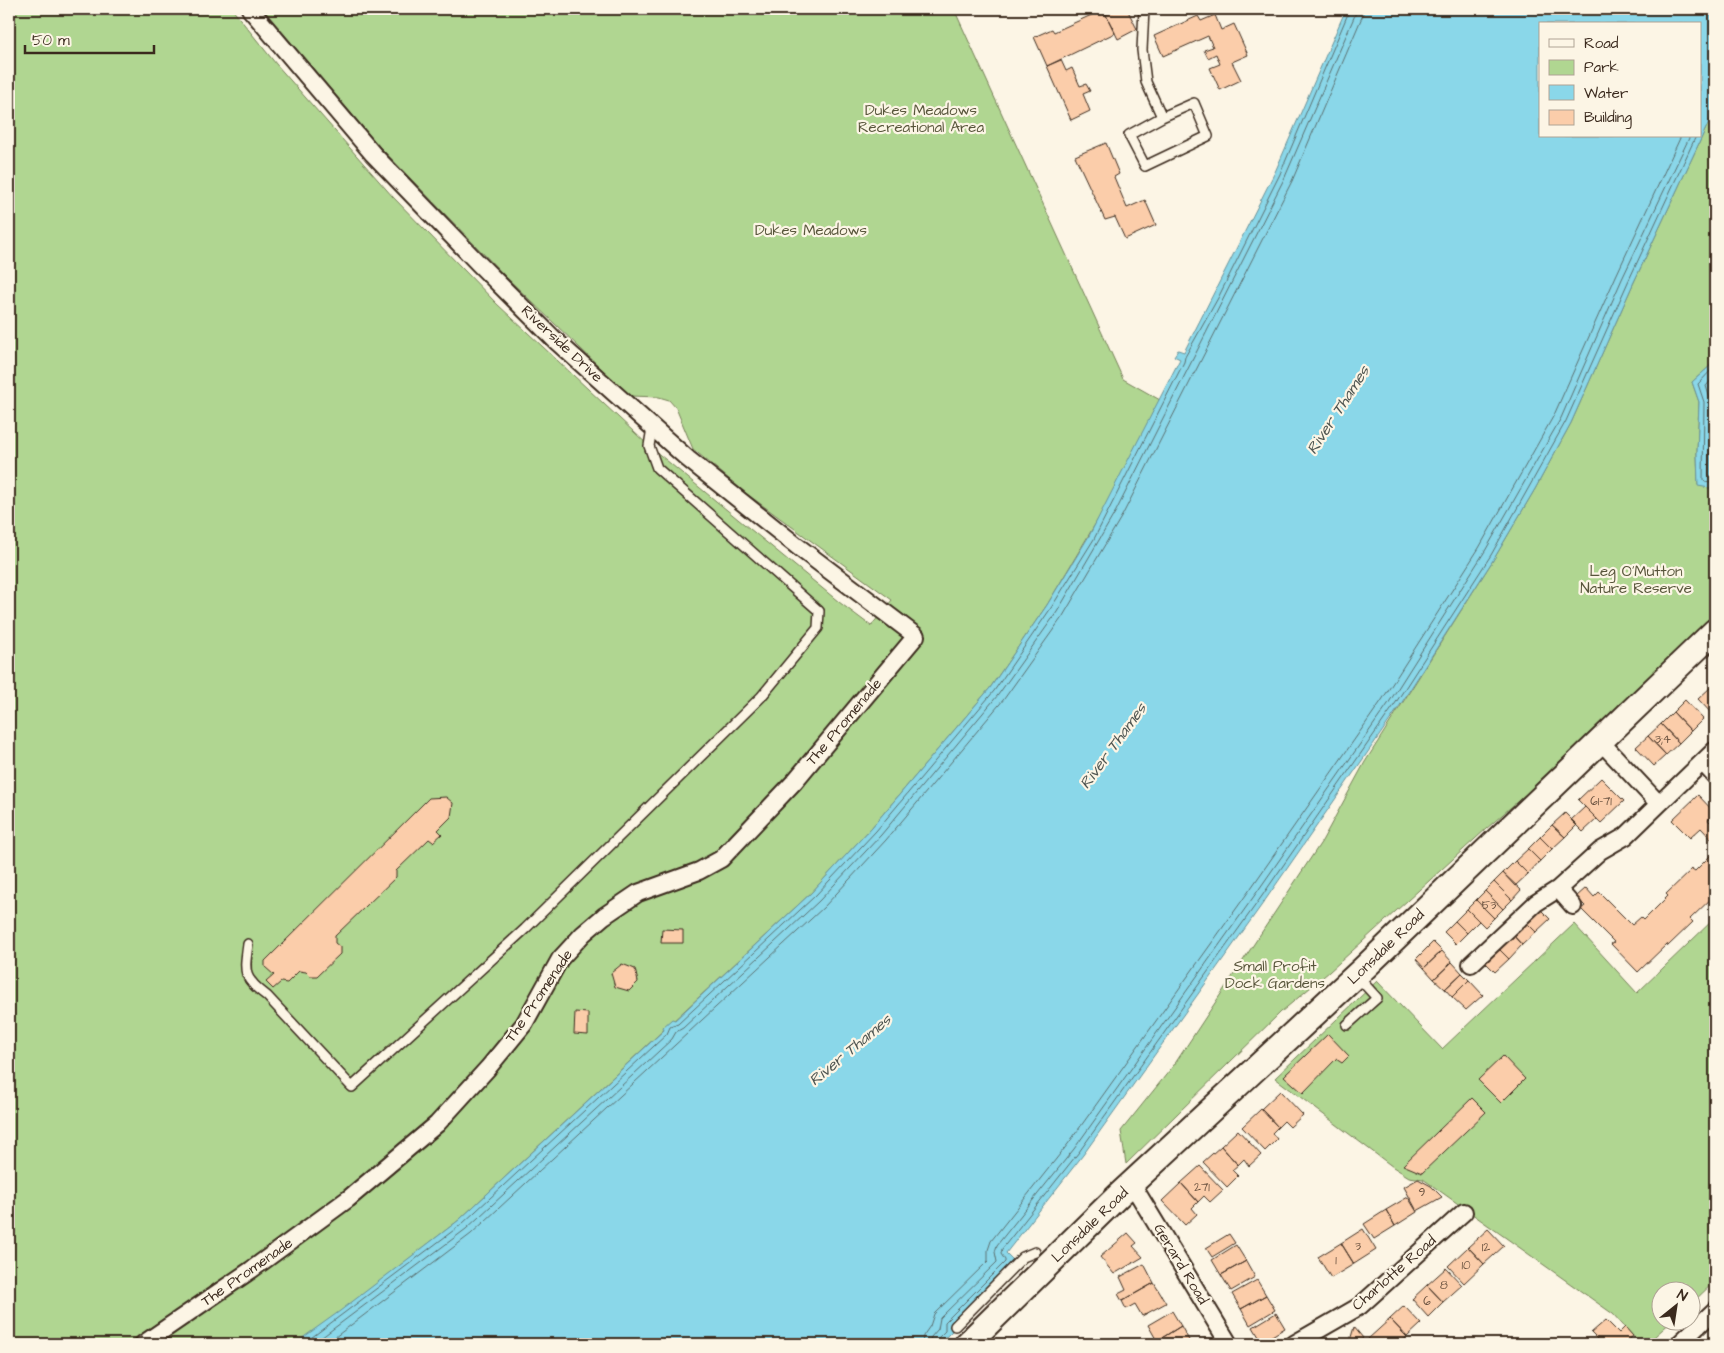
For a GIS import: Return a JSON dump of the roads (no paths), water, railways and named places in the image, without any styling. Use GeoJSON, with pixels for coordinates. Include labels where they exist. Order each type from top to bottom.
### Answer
{"type":"FeatureCollection","features":[{"type":"Feature","properties":{"kind":"main road","name":"Lonsdale Road"},"geometry":{"type":"LineString","coordinates":[[961,1335],[1132,1184],[1357,976],[1715,631]]}},
{"type":"Feature","properties":{"kind":"street","name":"Riverside Drive"},"geometry":{"type":"LineString","coordinates":[[250,9],[380,161],[556,341],[652,428],[797,546],[916,636]]}},
{"type":"Feature","properties":{"kind":"street","name":"The Promenade"},"geometry":{"type":"LineString","coordinates":[[143,1344],[251,1270],[348,1199],[438,1124],[524,1024],[560,959],[583,934],[604,916],[638,893],[699,870],[721,859],[794,782],[916,636]]}},
{"type":"Feature","properties":{"kind":"street"},"geometry":{"type":"LineString","coordinates":[[1601,742],[1659,804]]}},
{"type":"Feature","properties":{"kind":"street"},"geometry":{"type":"LineString","coordinates":[[1471,964],[1536,903],[1558,889],[1600,851],[1626,836],[1715,750]]}},
{"type":"Feature","properties":{"kind":"street"},"geometry":{"type":"LineString","coordinates":[[1703,763],[1715,776]]}},
{"type":"Feature","properties":{"kind":"street"},"geometry":{"type":"LineString","coordinates":[[1558,889],[1574,906]]}},
{"type":"Feature","properties":{"kind":"street","name":"Gerard Road"},"geometry":{"type":"LineString","coordinates":[[1132,1184],[1229,1344]]}},
{"type":"Feature","properties":{"kind":"street","name":"Charlotte Road"},"geometry":{"type":"LineString","coordinates":[[1294,1344],[1360,1306],[1464,1212]]}},
{"type":"Feature","properties":{"kind":"street"},"geometry":{"type":"LineString","coordinates":[[1679,1344],[1715,1310]]}},
{"type":"Feature","properties":{"kind":"lane"},"geometry":{"type":"LineString","coordinates":[[1144,9],[1142,50],[1146,82],[1162,117]]}},
{"type":"Feature","properties":{"kind":"lane"},"geometry":{"type":"LineString","coordinates":[[1194,103],[1208,136],[1145,166],[1130,135],[1162,117],[1194,103]]}},
{"type":"Feature","properties":{"kind":"lane"},"geometry":{"type":"LineString","coordinates":[[248,944],[245,969],[247,978],[252,985],[267,996],[352,1087],[525,929],[761,697],[818,628],[819,611],[657,468],[649,446],[652,428]]}},
{"type":"Feature","properties":{"kind":"lane"},"geometry":{"type":"LineString","coordinates":[[1347,1025],[1377,998],[1357,976]]}},
{"type":"Feature","properties":{"kind":"lane"},"geometry":{"type":"LineString","coordinates":[[961,1335],[1023,1257],[1034,1252]]}},
{"type":"Feature","properties":{"kind":"water","name":"River Thames"},"geometry":{"type":"Polygon","coordinates":[[[1346,9],[1715,9],[1715,109],[1702,137],[1702,22],[1539,22],[1539,138],[1701,138],[1571,423],[1495,557],[1397,710],[1266,899],[1083,1155],[1006,1253],[1013,1260],[949,1326],[952,1331],[939,1344],[294,1344],[459,1220],[664,1030],[663,1027],[672,1019],[675,1020],[811,893],[872,827],[990,688],[1047,605],[1089,536],[1180,359],[1174,356],[1178,350],[1184,352],[1275,172],[1346,9]]]}},
{"type":"Feature","properties":{"kind":"water"},"geometry":{"type":"Polygon","coordinates":[[[1715,352],[1715,489],[1698,486],[1699,402],[1692,382],[1710,366],[1715,352]]]}},
{"type":"Feature","properties":{"kind":"park label","name":"Dukes Meadows Recreational Area"},"geometry":{"type":"Point","coordinates":[921,118]}},
{"type":"Feature","properties":{"kind":"park label","name":"Dukes Meadows"},"geometry":{"type":"Point","coordinates":[811,230]}},
{"type":"Feature","properties":{"kind":"park label","name":"Leg O'Mutton Nature Reserve"},"geometry":{"type":"Point","coordinates":[1636,580]}},
{"type":"Feature","properties":{"kind":"park label","name":"Small Profit Dock Gardens"},"geometry":{"type":"Point","coordinates":[1275,974]}}]}
